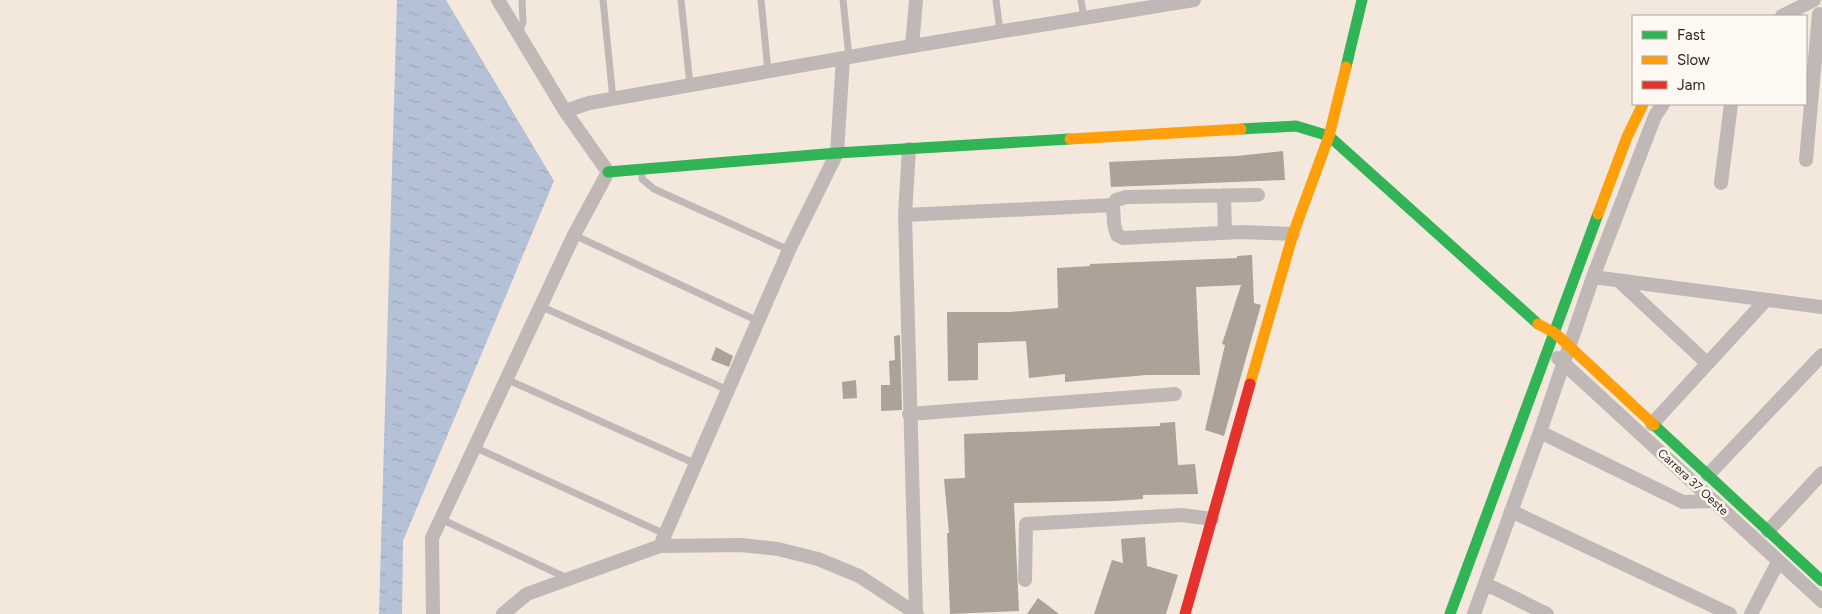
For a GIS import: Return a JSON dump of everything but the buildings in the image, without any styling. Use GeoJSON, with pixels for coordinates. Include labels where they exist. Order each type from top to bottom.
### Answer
{"type":"FeatureCollection","features":[{"type":"Feature","properties":{"kind":"street"},"geometry":{"type":"LineString","coordinates":[[498,0],[565,111],[608,172]]}},
{"type":"Feature","properties":{"kind":"street"},"geometry":{"type":"LineString","coordinates":[[912,46],[916,0]]}},
{"type":"Feature","properties":{"kind":"street"},"geometry":{"type":"LineString","coordinates":[[565,111],[613,99],[768,71],[1084,18],[1155,3],[1194,0]]}},
{"type":"Feature","properties":{"kind":"street"},"geometry":{"type":"LineString","coordinates":[[1185,614],[1293,234],[1329,136],[1362,0]]}},
{"type":"Feature","properties":{"kind":"street"},"geometry":{"type":"LineString","coordinates":[[1784,15],[1814,0]]}},
{"type":"Feature","properties":{"kind":"street"},"geometry":{"type":"LineString","coordinates":[[1807,20],[1821,13]]}},
{"type":"Feature","properties":{"kind":"street"},"geometry":{"type":"LineString","coordinates":[[1806,160],[1821,13]]}},
{"type":"Feature","properties":{"kind":"street"},"geometry":{"type":"LineString","coordinates":[[663,540],[789,250],[837,153],[846,58]]}},
{"type":"Feature","properties":{"kind":"street"},"geometry":{"type":"LineString","coordinates":[[1450,614],[1627,137],[1643,105]]}},
{"type":"Feature","properties":{"kind":"street"},"geometry":{"type":"LineString","coordinates":[[1474,614],[1540,432],[1593,277],[1655,116],[1662,105]]}},
{"type":"Feature","properties":{"kind":"street"},"geometry":{"type":"LineString","coordinates":[[1721,183],[1731,105]]}},
{"type":"Feature","properties":{"kind":"street"},"geometry":{"type":"LineString","coordinates":[[608,172],[837,153],[1296,126],[1329,136]]}},
{"type":"Feature","properties":{"kind":"street","name":"Carrera 37 Oeste"},"geometry":{"type":"LineString","coordinates":[[1329,136],[1541,326],[1555,334],[1822,581]]}},
{"type":"Feature","properties":{"kind":"street"},"geometry":{"type":"LineString","coordinates":[[909,149],[904,214],[909,414],[917,613]]}},
{"type":"Feature","properties":{"kind":"street"},"geometry":{"type":"LineString","coordinates":[[433,614],[432,538],[574,235],[608,172]]}},
{"type":"Feature","properties":{"kind":"street"},"geometry":{"type":"LineString","coordinates":[[1224,195],[1225,233]]}},
{"type":"Feature","properties":{"kind":"street"},"geometry":{"type":"LineString","coordinates":[[904,214],[1113,204],[1116,200],[1126,197],[1258,195]]}},
{"type":"Feature","properties":{"kind":"street"},"geometry":{"type":"LineString","coordinates":[[1113,204],[1114,224],[1117,235],[1123,238],[1225,233],[1293,234]]}},
{"type":"Feature","properties":{"kind":"street"},"geometry":{"type":"LineString","coordinates":[[1593,277],[1822,307]]}},
{"type":"Feature","properties":{"kind":"street"},"geometry":{"type":"LineString","coordinates":[[1619,281],[1708,364]]}},
{"type":"Feature","properties":{"kind":"street"},"geometry":{"type":"LineString","coordinates":[[1652,424],[1765,301]]}},
{"type":"Feature","properties":{"kind":"street"},"geometry":{"type":"LineString","coordinates":[[1541,326],[1549,348]]}},
{"type":"Feature","properties":{"kind":"street","name":"Carrera 37 Oeste"},"geometry":{"type":"LineString","coordinates":[[1549,348],[1822,602]]}},
{"type":"Feature","properties":{"kind":"street"},"geometry":{"type":"LineString","coordinates":[[1708,475],[1822,355]]}},
{"type":"Feature","properties":{"kind":"street"},"geometry":{"type":"LineString","coordinates":[[909,414],[1175,394]]}},
{"type":"Feature","properties":{"kind":"street"},"geometry":{"type":"LineString","coordinates":[[1540,432],[1683,502],[1714,501]]}},
{"type":"Feature","properties":{"kind":"street"},"geometry":{"type":"LineString","coordinates":[[1768,531],[1822,473]]}},
{"type":"Feature","properties":{"kind":"street"},"geometry":{"type":"LineString","coordinates":[[1511,511],[1730,614]]}},
{"type":"Feature","properties":{"kind":"street"},"geometry":{"type":"LineString","coordinates":[[1025,580],[1026,524],[1182,515],[1212,519]]}},
{"type":"Feature","properties":{"kind":"street"},"geometry":{"type":"LineString","coordinates":[[503,614],[527,594],[570,579],[663,540],[778,549],[818,559],[859,576],[917,613]]}},
{"type":"Feature","properties":{"kind":"street"},"geometry":{"type":"LineString","coordinates":[[1751,614],[1778,562]]}},
{"type":"Feature","properties":{"kind":"street"},"geometry":{"type":"LineString","coordinates":[[1486,584],[1547,614]]}},
{"type":"Feature","properties":{"kind":"lane"},"geometry":{"type":"LineString","coordinates":[[518,34],[523,22],[522,0]]}},
{"type":"Feature","properties":{"kind":"lane"},"geometry":{"type":"LineString","coordinates":[[603,0],[613,99]]}},
{"type":"Feature","properties":{"kind":"lane"},"geometry":{"type":"LineString","coordinates":[[681,0],[690,85]]}},
{"type":"Feature","properties":{"kind":"lane"},"geometry":{"type":"LineString","coordinates":[[761,0],[768,71]]}},
{"type":"Feature","properties":{"kind":"lane"},"geometry":{"type":"LineString","coordinates":[[843,0],[846,58]]}},
{"type":"Feature","properties":{"kind":"lane"},"geometry":{"type":"LineString","coordinates":[[996,0],[1000,32]]}},
{"type":"Feature","properties":{"kind":"lane"},"geometry":{"type":"LineString","coordinates":[[1081,0],[1084,18]]}},
{"type":"Feature","properties":{"kind":"lane"},"geometry":{"type":"LineString","coordinates":[[642,170],[642,179],[654,189],[789,250]]}},
{"type":"Feature","properties":{"kind":"lane"},"geometry":{"type":"LineString","coordinates":[[574,235],[758,321]]}},
{"type":"Feature","properties":{"kind":"lane"},"geometry":{"type":"LineString","coordinates":[[540,306],[728,390]]}},
{"type":"Feature","properties":{"kind":"lane"},"geometry":{"type":"LineString","coordinates":[[506,379],[696,464]]}},
{"type":"Feature","properties":{"kind":"lane"},"geometry":{"type":"LineString","coordinates":[[474,447],[663,540]]}},
{"type":"Feature","properties":{"kind":"lane"},"geometry":{"type":"LineString","coordinates":[[441,519],[570,579]]}},
{"type":"Feature","properties":{"kind":"water"},"geometry":{"type":"Polygon","coordinates":[[[397,0],[446,0],[554,181],[403,541],[402,614],[379,614],[397,0]]]}},
{"type":"Feature","properties":{"kind":"traffic: fast"},"geometry":{"type":"LineString","coordinates":[[1346,67],[1362,0]]}},
{"type":"Feature","properties":{"kind":"traffic: fast"},"geometry":{"type":"LineString","coordinates":[[1241,129],[1296,126],[1329,136],[1538,324]]}},
{"type":"Feature","properties":{"kind":"traffic: fast"},"geometry":{"type":"LineString","coordinates":[[608,172],[837,153],[1070,139]]}},
{"type":"Feature","properties":{"kind":"traffic: fast"},"geometry":{"type":"LineString","coordinates":[[1450,614],[1598,214]]}},
{"type":"Feature","properties":{"kind":"traffic: fast"},"geometry":{"type":"LineString","coordinates":[[1654,425],[1822,581]]}},
{"type":"Feature","properties":{"kind":"traffic: slow"},"geometry":{"type":"LineString","coordinates":[[1250,384],[1293,234],[1329,136],[1346,67]]}},
{"type":"Feature","properties":{"kind":"traffic: slow"},"geometry":{"type":"LineString","coordinates":[[1598,214],[1627,137],[1643,105]]}},
{"type":"Feature","properties":{"kind":"traffic: slow"},"geometry":{"type":"LineString","coordinates":[[1070,139],[1241,129]]}},
{"type":"Feature","properties":{"kind":"traffic: slow"},"geometry":{"type":"LineString","coordinates":[[1538,324],[1555,333],[1654,425]]}},
{"type":"Feature","properties":{"kind":"traffic: jam"},"geometry":{"type":"LineString","coordinates":[[1185,614],[1250,384]]}}]}
